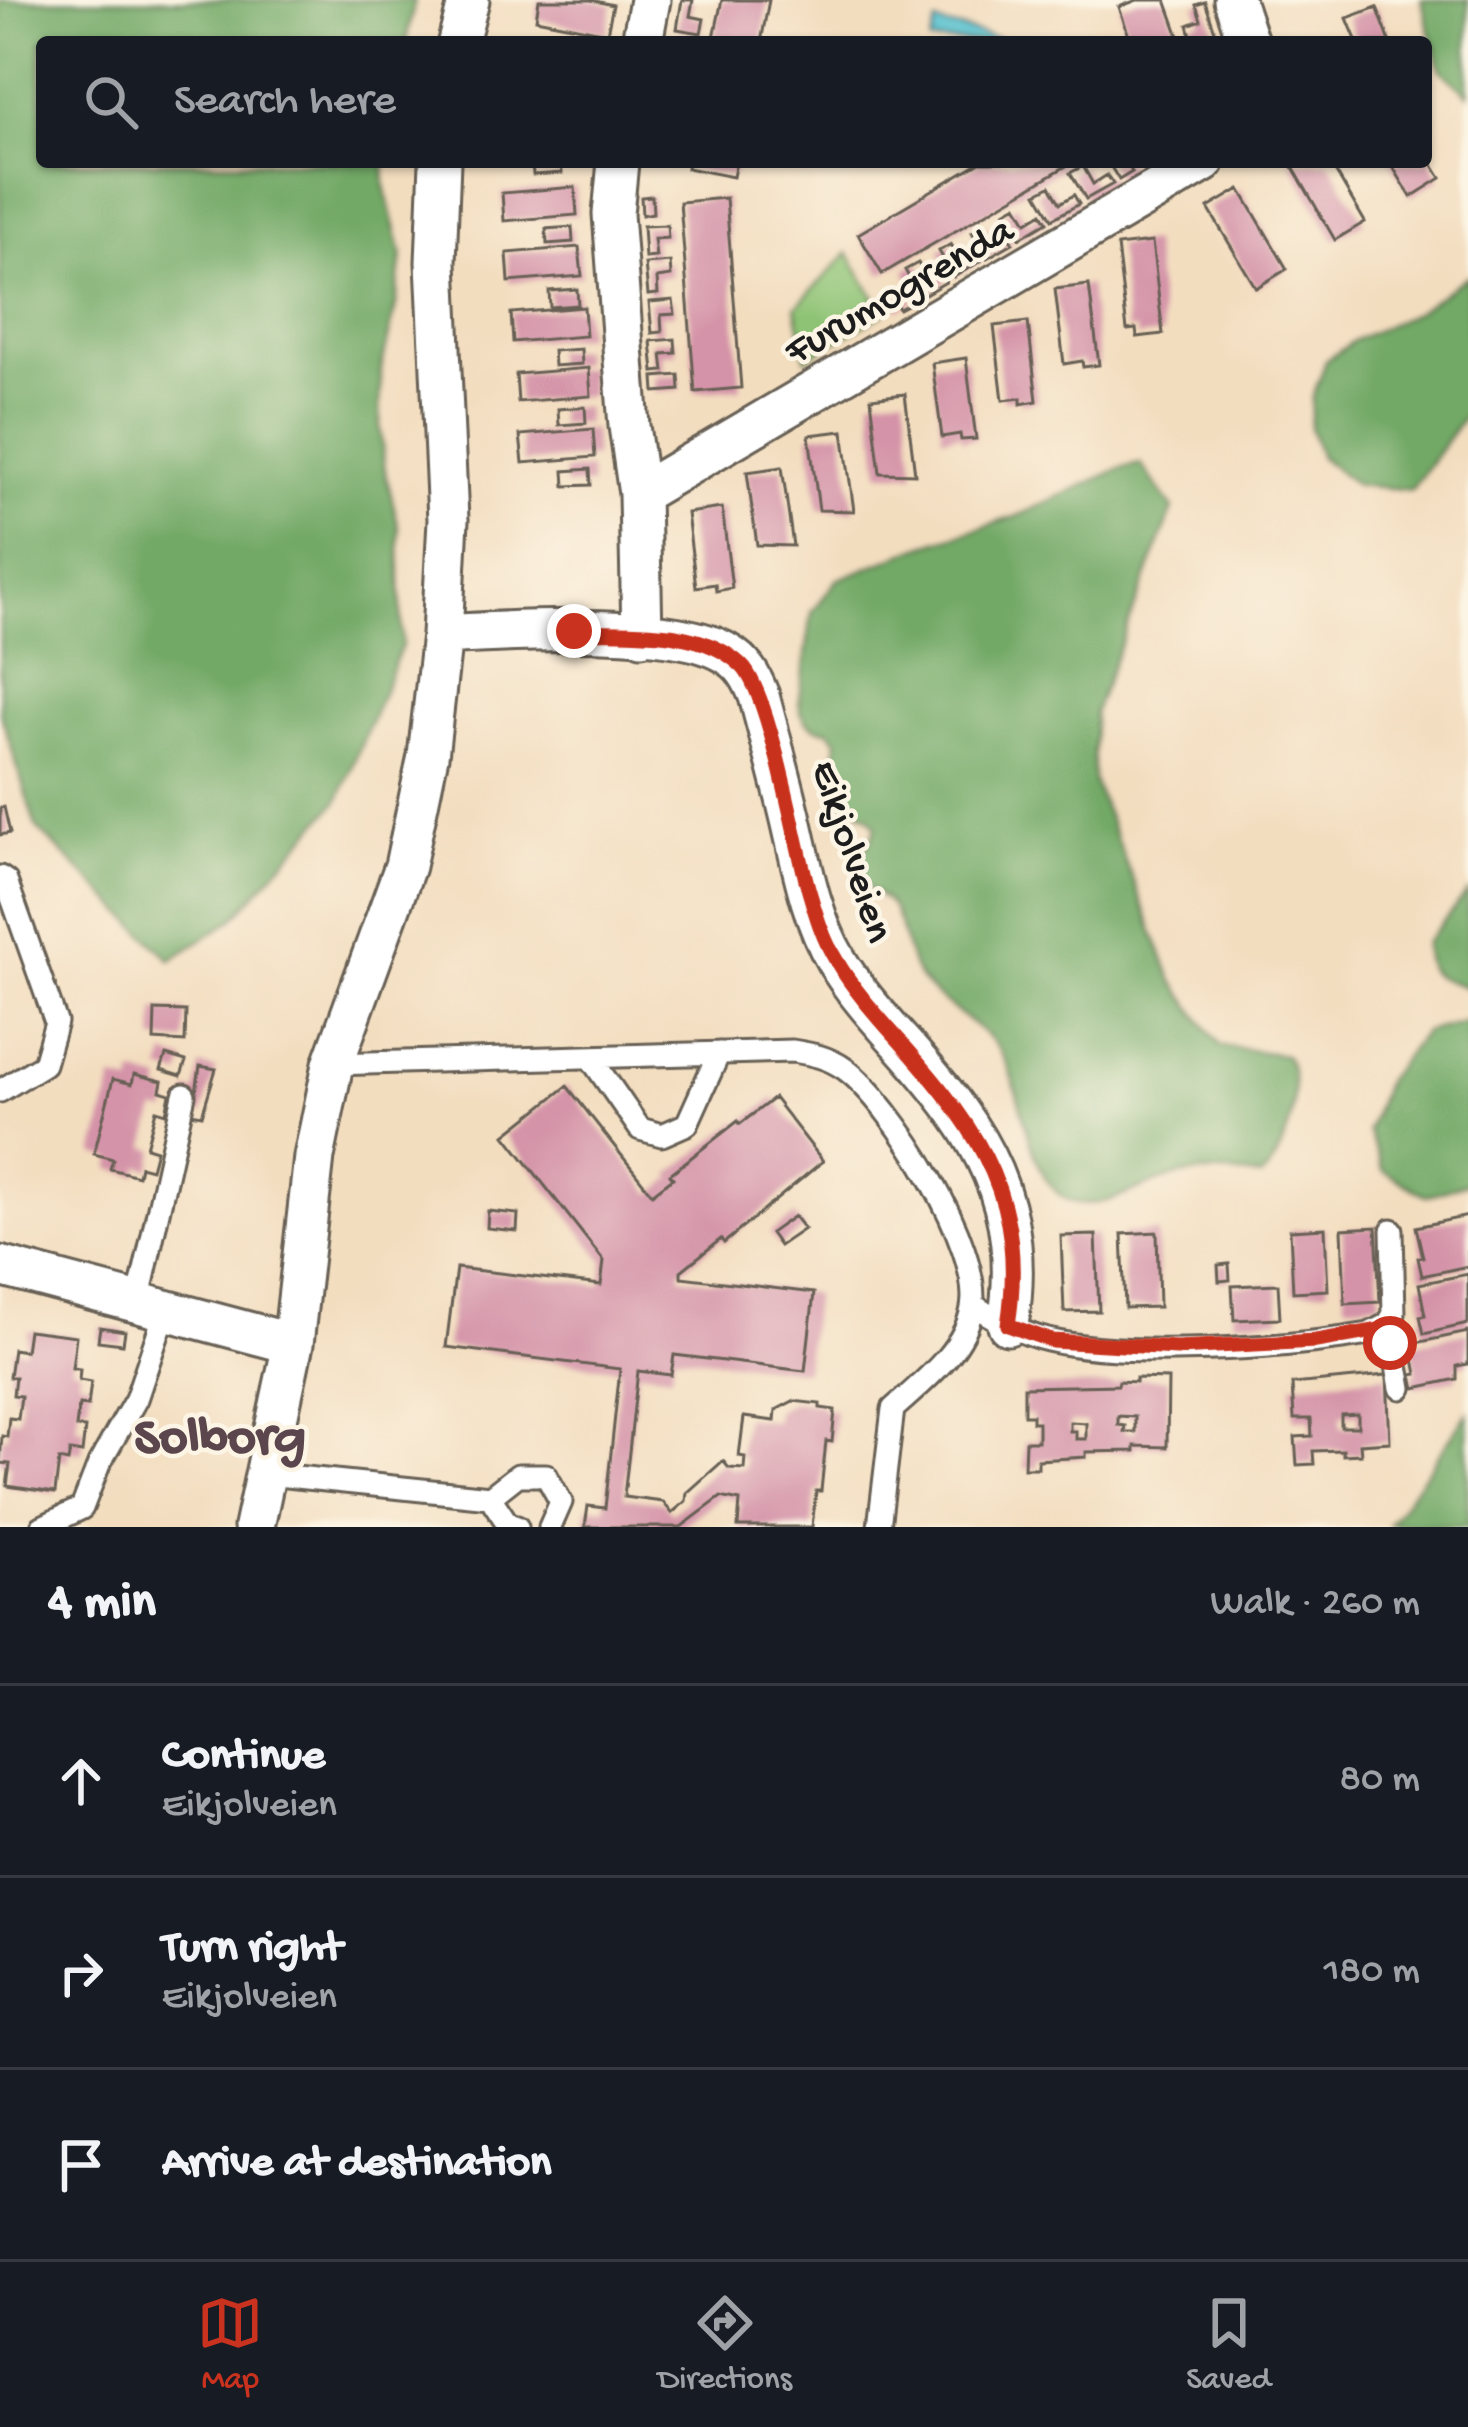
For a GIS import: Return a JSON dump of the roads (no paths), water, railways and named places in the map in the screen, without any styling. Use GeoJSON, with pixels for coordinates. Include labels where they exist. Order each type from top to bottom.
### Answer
{"type":"FeatureCollection","features":[{"type":"Feature","properties":{"kind":"street"},"geometry":{"type":"LineString","coordinates":[[460,36],[469,0]]}},
{"type":"Feature","properties":{"kind":"street"},"geometry":{"type":"LineString","coordinates":[[643,36],[650,0]]}},
{"type":"Feature","properties":{"kind":"street"},"geometry":{"type":"LineString","coordinates":[[1234,0],[1246,36]]}},
{"type":"Feature","properties":{"kind":"street"},"geometry":{"type":"LineString","coordinates":[[254,1527],[292,1344],[314,1157],[333,1064],[405,866],[428,756],[442,634],[448,520],[436,262],[440,168]]}},
{"type":"Feature","properties":{"kind":"street"},"geometry":{"type":"LineString","coordinates":[[617,168],[613,214],[629,426],[639,494],[642,634]]}},
{"type":"Feature","properties":{"kind":"street","name":"Furumogrenda"},"geometry":{"type":"LineString","coordinates":[[639,494],[1194,168]]}},
{"type":"Feature","properties":{"kind":"street","name":"Eikjolveien"},"geometry":{"type":"LineString","coordinates":[[442,634],[574,631],[700,641],[727,653],[754,681],[827,943],[865,1002],[955,1106],[1000,1182],[1011,1239],[1013,1292],[1008,1325]]}},
{"type":"Feature","properties":{"kind":"street"},"geometry":{"type":"LineString","coordinates":[[0,1265],[292,1344]]}},
{"type":"Feature","properties":{"kind":"lane"},"geometry":{"type":"LineString","coordinates":[[0,878],[6,881],[56,1022],[44,1064],[0,1091]]}},
{"type":"Feature","properties":{"kind":"lane"},"geometry":{"type":"LineString","coordinates":[[590,1057],[640,1130],[662,1135],[687,1124],[718,1053]]}},
{"type":"Feature","properties":{"kind":"lane"},"geometry":{"type":"LineString","coordinates":[[333,1064],[813,1054],[830,1059],[861,1082],[889,1117],[952,1217],[968,1256],[973,1305],[953,1348],[893,1409],[879,1527]]}},
{"type":"Feature","properties":{"kind":"lane"},"geometry":{"type":"LineString","coordinates":[[42,1527],[82,1508],[99,1464],[136,1399],[184,1095]]}},
{"type":"Feature","properties":{"kind":"lane"},"geometry":{"type":"LineString","coordinates":[[973,1305],[1008,1325],[1052,1341],[1177,1348],[1316,1341],[1380,1330],[1388,1324],[1395,1302],[1392,1230]]}},
{"type":"Feature","properties":{"kind":"lane"},"geometry":{"type":"LineString","coordinates":[[1380,1330],[1395,1354],[1401,1388]]}},
{"type":"Feature","properties":{"kind":"lane"},"geometry":{"type":"LineString","coordinates":[[267,1474],[490,1497],[518,1474],[547,1474],[561,1502],[550,1527]]}},
{"type":"Feature","properties":{"kind":"lane"},"geometry":{"type":"LineString","coordinates":[[490,1497],[508,1523],[518,1527]]}},
{"type":"Feature","properties":{"kind":"water"},"geometry":{"type":"Polygon","coordinates":[[[936,23],[989,36],[932,36],[936,23]]]}},
{"type":"Feature","properties":{"kind":"district","name":"Solborg"},"geometry":{"type":"Point","coordinates":[220,1432]}}]}
